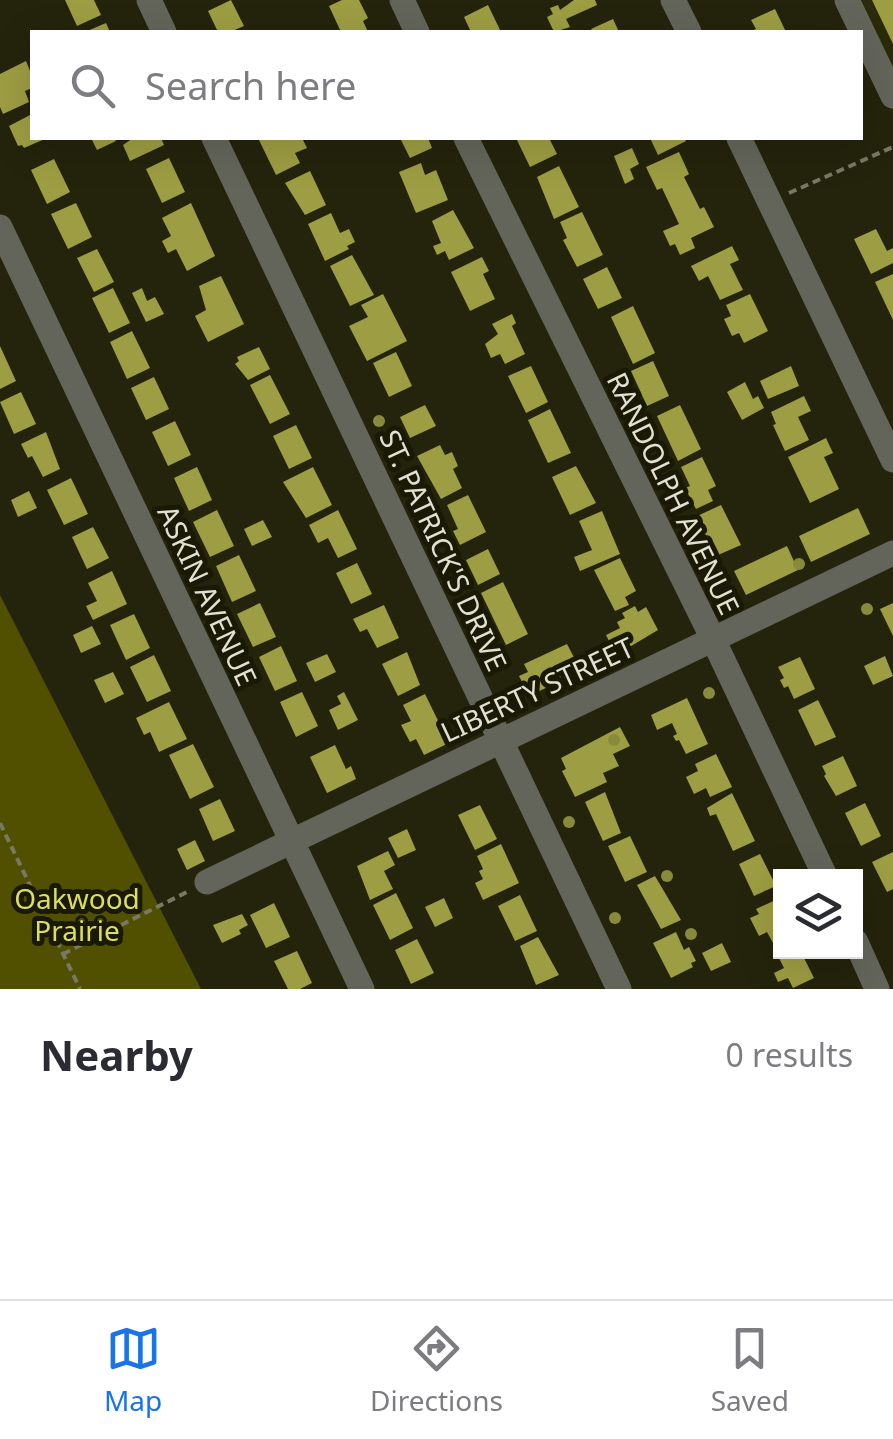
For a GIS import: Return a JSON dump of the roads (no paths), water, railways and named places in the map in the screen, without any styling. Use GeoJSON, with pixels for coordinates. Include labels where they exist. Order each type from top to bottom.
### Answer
{"type":"FeatureCollection","features":[{"type":"Feature","properties":{"kind":"street"},"geometry":{"type":"LineString","coordinates":[[148,0],[163,30]]}},
{"type":"Feature","properties":{"kind":"street"},"geometry":{"type":"LineString","coordinates":[[402,0],[416,30]]}},
{"type":"Feature","properties":{"kind":"street"},"geometry":{"type":"LineString","coordinates":[[673,0],[688,30]]}},
{"type":"Feature","properties":{"kind":"street"},"geometry":{"type":"LineString","coordinates":[[847,0],[861,30]]}},
{"type":"Feature","properties":{"kind":"street"},"geometry":{"type":"LineString","coordinates":[[863,33],[893,96]]}},
{"type":"Feature","properties":{"kind":"street","name":"ST. PATRICK'S DRIVE"},"geometry":{"type":"LineString","coordinates":[[215,140],[619,989]]}},
{"type":"Feature","properties":{"kind":"street","name":"RANDOLPH AVENUE"},"geometry":{"type":"LineString","coordinates":[[467,140],[822,869]]}},
{"type":"Feature","properties":{"kind":"street"},"geometry":{"type":"LineString","coordinates":[[740,140],[893,460]]}},
{"type":"Feature","properties":{"kind":"street","name":"ASKIN AVENUE"},"geometry":{"type":"LineString","coordinates":[[0,226],[362,989]]}},
{"type":"Feature","properties":{"kind":"street","name":"LIBERTY STREET"},"geometry":{"type":"LineString","coordinates":[[207,882],[893,553]]}},
{"type":"Feature","properties":{"kind":"street"},"geometry":{"type":"LineString","coordinates":[[863,958],[877,989]]}},
{"type":"Feature","properties":{"kind":"park label","name":"Oakwood Prairie"},"geometry":{"type":"Point","coordinates":[77,914]}}]}
